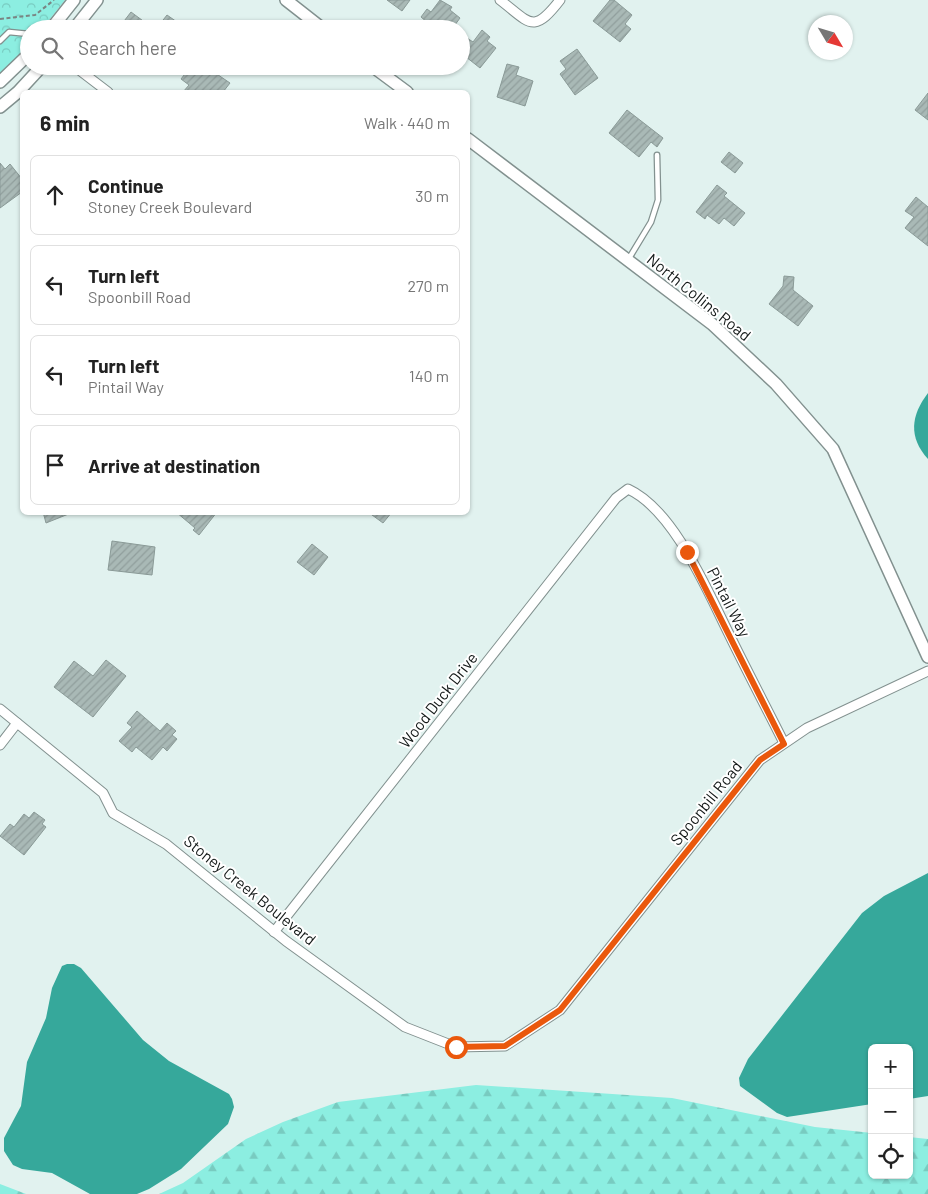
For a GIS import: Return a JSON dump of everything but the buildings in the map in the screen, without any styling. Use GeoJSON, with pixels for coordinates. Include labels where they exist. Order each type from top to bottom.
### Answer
{"type":"FeatureCollection","features":[{"type":"Feature","properties":{"kind":"street"},"geometry":{"type":"LineString","coordinates":[[58,20],[74,0]]}},
{"type":"Feature","properties":{"kind":"street"},"geometry":{"type":"LineString","coordinates":[[81,20],[97,0]]}},
{"type":"Feature","properties":{"kind":"street"},"geometry":{"type":"LineString","coordinates":[[286,0],[312,20]]}},
{"type":"Feature","properties":{"kind":"street"},"geometry":{"type":"LineString","coordinates":[[500,0],[529,23],[538,23],[546,18],[560,0]]}},
{"type":"Feature","properties":{"kind":"street"},"geometry":{"type":"LineString","coordinates":[[0,82],[20,63]]}},
{"type":"Feature","properties":{"kind":"street"},"geometry":{"type":"LineString","coordinates":[[0,107],[18,92],[34,75]]}},
{"type":"Feature","properties":{"kind":"street"},"geometry":{"type":"LineString","coordinates":[[86,75],[105,90]]}},
{"type":"Feature","properties":{"kind":"street"},"geometry":{"type":"LineString","coordinates":[[384,75],[404,90]]}},
{"type":"Feature","properties":{"kind":"street","name":"North Collins Road"},"geometry":{"type":"LineString","coordinates":[[470,141],[712,324],[776,384],[833,449],[928,657]]}},
{"type":"Feature","properties":{"kind":"street","name":"Pintail Way"},"geometry":{"type":"LineString","coordinates":[[628,489],[640,494],[663,518],[687,552],[784,744]]}},
{"type":"Feature","properties":{"kind":"street","name":"Wood Duck Drive"},"geometry":{"type":"LineString","coordinates":[[274,932],[616,498],[628,489]]}},
{"type":"Feature","properties":{"kind":"street","name":"Spoonbill Road"},"geometry":{"type":"LineString","coordinates":[[505,1046],[560,1010],[760,760],[806,728],[928,671]]}},
{"type":"Feature","properties":{"kind":"street","name":"Stoney Creek Boulevard"},"geometry":{"type":"LineString","coordinates":[[0,709],[103,793],[113,813],[166,844],[274,932],[404,1027],[456,1047],[505,1046]]}},
{"type":"Feature","properties":{"kind":"street"},"geometry":{"type":"LineString","coordinates":[[0,745],[17,723]]}},
{"type":"Feature","properties":{"kind":"lane"},"geometry":{"type":"LineString","coordinates":[[0,40],[9,32],[20,33]]}},
{"type":"Feature","properties":{"kind":"lane"},"geometry":{"type":"LineString","coordinates":[[628,261],[651,222],[658,200],[657,155]]}},
{"type":"Feature","properties":{"kind":"path"},"geometry":{"type":"LineString","coordinates":[[0,19],[34,15],[54,0]]}},
{"type":"Feature","properties":{"kind":"green space"},"geometry":{"type":"Polygon","coordinates":[[[0,0],[65,0],[49,20],[20,20],[20,54],[0,75],[0,0]]]}},
{"type":"Feature","properties":{"kind":"green space"},"geometry":{"type":"Polygon","coordinates":[[[476,1085],[672,1098],[815,1127],[868,1133],[868,1179],[913,1179],[913,1137],[928,1139],[928,1194],[159,1194],[183,1183],[246,1139],[283,1122],[338,1102],[476,1085]]]}},
{"type":"Feature","properties":{"kind":"green space"},"geometry":{"type":"Polygon","coordinates":[[[0,1184],[26,1194],[0,1194],[0,1184]]]}},
{"type":"Feature","properties":{"kind":"shaded area"},"geometry":{"type":"Polygon","coordinates":[[[928,393],[928,459],[917,442],[914,426],[918,410],[928,393]]]}},
{"type":"Feature","properties":{"kind":"shaded area"},"geometry":{"type":"Polygon","coordinates":[[[928,873],[928,1096],[913,1098],[913,1044],[868,1044],[868,1105],[787,1117],[777,1113],[740,1086],[739,1078],[748,1059],[862,913],[884,896],[928,873]]]}},
{"type":"Feature","properties":{"kind":"shaded area"},"geometry":{"type":"Polygon","coordinates":[[[74,964],[81,968],[143,1040],[169,1061],[229,1094],[232,1099],[234,1107],[228,1124],[181,1169],[149,1189],[137,1194],[90,1194],[52,1173],[22,1169],[13,1165],[4,1151],[4,1138],[21,1106],[27,1062],[46,1018],[52,988],[62,966],[74,964]]]}},
{"type":"Feature","properties":{"kind":"route"},"geometry":{"type":"LineString","coordinates":[[456,1047],[505,1046],[560,1010],[676,862],[760,760],[784,744],[687,552]]}}]}
